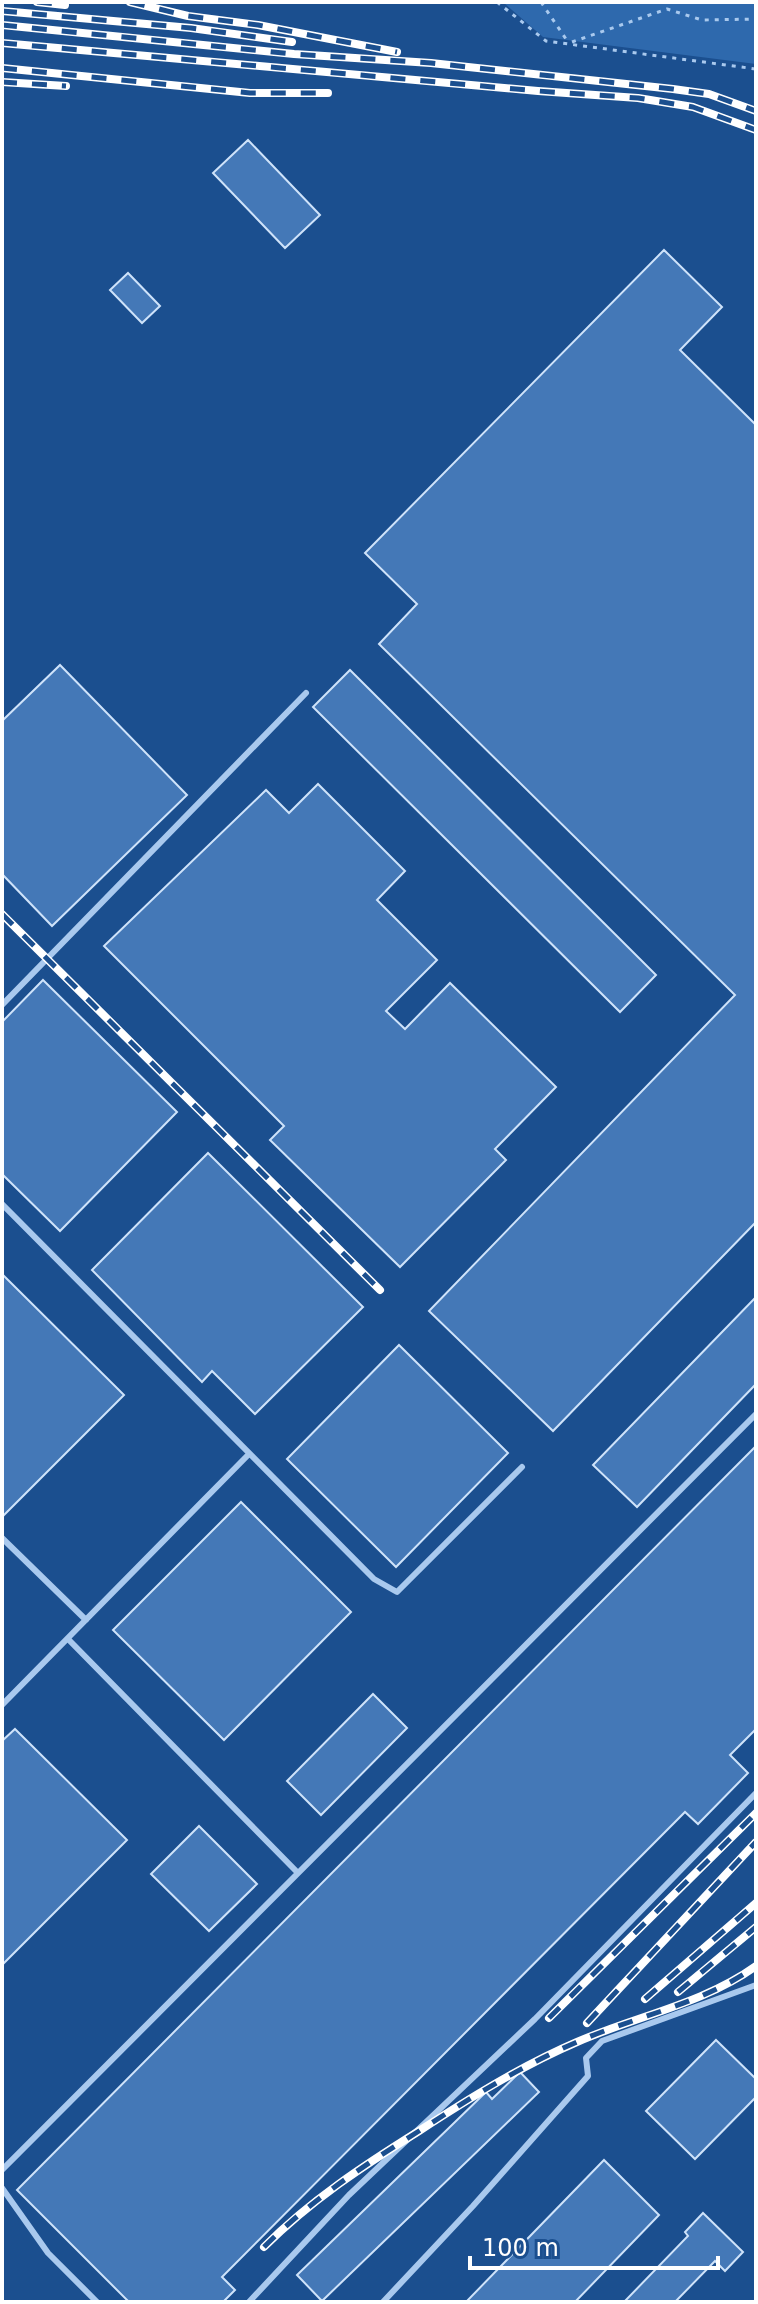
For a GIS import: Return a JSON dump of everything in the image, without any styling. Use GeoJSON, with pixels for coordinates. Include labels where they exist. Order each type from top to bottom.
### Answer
{"type":"FeatureCollection","features":[{"type":"Feature","properties":{"kind":"lane"},"geometry":{"type":"LineString","coordinates":[[2,1005],[306,693]]}},
{"type":"Feature","properties":{"kind":"lane"},"geometry":{"type":"LineString","coordinates":[[2,1204],[374,1579],[397,1592],[522,1467]]}},
{"type":"Feature","properties":{"kind":"lane"},"geometry":{"type":"LineString","coordinates":[[2,2170],[756,1414]]}},
{"type":"Feature","properties":{"kind":"lane"},"geometry":{"type":"LineString","coordinates":[[2,1705],[248,1455]]}},
{"type":"Feature","properties":{"kind":"lane"},"geometry":{"type":"LineString","coordinates":[[2,1538],[86,1620]]}},
{"type":"Feature","properties":{"kind":"lane"},"geometry":{"type":"LineString","coordinates":[[68,1639],[298,1873]]}},
{"type":"Feature","properties":{"kind":"lane"},"geometry":{"type":"LineString","coordinates":[[249,2302],[349,2195],[535,2019],[756,1793]]}},
{"type":"Feature","properties":{"kind":"lane"},"geometry":{"type":"LineString","coordinates":[[383,2302],[588,2076],[586,2058],[602,2041],[756,1985]]}},
{"type":"Feature","properties":{"kind":"lane"},"geometry":{"type":"LineString","coordinates":[[2,2188],[48,2253],[97,2302]]}},
{"type":"Feature","properties":{"kind":"path"},"geometry":{"type":"LineString","coordinates":[[497,2],[539,38],[756,69]]}},
{"type":"Feature","properties":{"kind":"path"},"geometry":{"type":"LineString","coordinates":[[541,2],[569,44]]}},
{"type":"Feature","properties":{"kind":"path"},"geometry":{"type":"LineString","coordinates":[[569,44],[667,9],[702,20],[756,19]]}},
{"type":"Feature","properties":{"kind":"shaded area"},"geometry":{"type":"Polygon","coordinates":[[[503,2],[756,2],[756,64],[543,37],[503,2]]]}},
{"type":"Feature","properties":{"kind":"building"},"geometry":{"type":"Polygon","coordinates":[[[248,140],[320,215],[285,248],[213,173],[248,140]]]}},
{"type":"Feature","properties":{"kind":"building"},"geometry":{"type":"Polygon","coordinates":[[[664,250],[722,307],[680,350],[756,425],[756,1222],[553,1431],[429,1311],[735,995],[379,644],[417,604],[365,553],[664,250]]]}},
{"type":"Feature","properties":{"kind":"building"},"geometry":{"type":"Polygon","coordinates":[[[128,273],[160,306],[142,323],[110,290],[128,273]]]}},
{"type":"Feature","properties":{"kind":"building"},"geometry":{"type":"Polygon","coordinates":[[[60,665],[187,795],[52,926],[2,874],[2,721],[60,665]]]}},
{"type":"Feature","properties":{"kind":"building"},"geometry":{"type":"Polygon","coordinates":[[[350,670],[656,975],[620,1012],[313,707],[350,670]]]}},
{"type":"Feature","properties":{"kind":"building"},"geometry":{"type":"Polygon","coordinates":[[[318,784],[405,871],[377,900],[437,960],[386,1011],[405,1029],[450,983],[556,1087],[495,1149],[506,1160],[400,1267],[270,1140],[284,1126],[104,946],[266,790],[289,813],[318,784]]]}},
{"type":"Feature","properties":{"kind":"building"},"geometry":{"type":"Polygon","coordinates":[[[43,980],[177,1112],[60,1231],[2,1174],[2,1022],[43,980]]]}},
{"type":"Feature","properties":{"kind":"building"},"geometry":{"type":"Polygon","coordinates":[[[208,1153],[363,1307],[255,1414],[212,1371],[202,1382],[92,1270],[208,1153]]]}},
{"type":"Feature","properties":{"kind":"building"},"geometry":{"type":"Polygon","coordinates":[[[2,1274],[124,1395],[2,1517],[2,1274]]]}},
{"type":"Feature","properties":{"kind":"building"},"geometry":{"type":"Polygon","coordinates":[[[756,1297],[756,1384],[637,1507],[593,1465],[756,1297]]]}},
{"type":"Feature","properties":{"kind":"building"},"geometry":{"type":"Polygon","coordinates":[[[399,1345],[508,1453],[396,1567],[287,1459],[399,1345]]]}},
{"type":"Feature","properties":{"kind":"building"},"geometry":{"type":"Polygon","coordinates":[[[756,1446],[756,1729],[730,1755],[748,1773],[698,1824],[685,1812],[222,2277],[235,2290],[223,2302],[129,2302],[17,2190],[756,1446]]]}},
{"type":"Feature","properties":{"kind":"building"},"geometry":{"type":"Polygon","coordinates":[[[241,1502],[351,1612],[224,1740],[113,1630],[241,1502]]]}},
{"type":"Feature","properties":{"kind":"building"},"geometry":{"type":"Polygon","coordinates":[[[373,1694],[407,1728],[321,1815],[287,1781],[373,1694]]]}},
{"type":"Feature","properties":{"kind":"building"},"geometry":{"type":"Polygon","coordinates":[[[15,1729],[127,1840],[2,1965],[2,1741],[15,1729]]]}},
{"type":"Feature","properties":{"kind":"building"},"geometry":{"type":"Polygon","coordinates":[[[199,1826],[257,1884],[209,1931],[151,1874],[199,1826]]]}},
{"type":"Feature","properties":{"kind":"building"},"geometry":{"type":"Polygon","coordinates":[[[716,2040],[756,2079],[756,2097],[695,2159],[646,2111],[716,2040]]]}},
{"type":"Feature","properties":{"kind":"building"},"geometry":{"type":"Polygon","coordinates":[[[520,2072],[539,2092],[322,2301],[297,2275],[486,2092],[492,2099],[520,2072]]]}},
{"type":"Feature","properties":{"kind":"building"},"geometry":{"type":"Polygon","coordinates":[[[604,2160],[659,2215],[575,2302],[466,2302],[604,2160]]]}},
{"type":"Feature","properties":{"kind":"building"},"geometry":{"type":"Polygon","coordinates":[[[703,2213],[743,2252],[725,2271],[715,2261],[675,2302],[624,2302],[688,2236],[685,2232],[703,2213]]]}},
{"type":"Feature","properties":{"kind":"railway"},"geometry":{"type":"LineString","coordinates":[[37,2],[65,5]]}},
{"type":"Feature","properties":{"kind":"railway"},"geometry":{"type":"LineString","coordinates":[[130,2],[188,16],[258,25],[397,52]]}},
{"type":"Feature","properties":{"kind":"railway"},"geometry":{"type":"LineString","coordinates":[[2,11],[191,28],[292,42]]}},
{"type":"Feature","properties":{"kind":"railway"},"geometry":{"type":"LineString","coordinates":[[2,25],[294,54],[431,63],[673,89],[709,94],[756,111]]}},
{"type":"Feature","properties":{"kind":"railway"},"geometry":{"type":"LineString","coordinates":[[2,43],[638,98],[693,107],[756,130]]}},
{"type":"Feature","properties":{"kind":"railway"},"geometry":{"type":"LineString","coordinates":[[2,68],[250,93],[328,93]]}},
{"type":"Feature","properties":{"kind":"railway"},"geometry":{"type":"LineString","coordinates":[[2,82],[66,86]]}},
{"type":"Feature","properties":{"kind":"railway"},"geometry":{"type":"LineString","coordinates":[[2,914],[380,1290]]}},
{"type":"Feature","properties":{"kind":"railway"},"geometry":{"type":"LineString","coordinates":[[549,2018],[756,1813]]}},
{"type":"Feature","properties":{"kind":"railway"},"geometry":{"type":"LineString","coordinates":[[587,2023],[756,1842]]}},
{"type":"Feature","properties":{"kind":"railway"},"geometry":{"type":"LineString","coordinates":[[645,1999],[756,1903]]}},
{"type":"Feature","properties":{"kind":"railway"},"geometry":{"type":"LineString","coordinates":[[678,1992],[756,1927]]}},
{"type":"Feature","properties":{"kind":"railway"},"geometry":{"type":"LineString","coordinates":[[264,2247],[338,2184],[496,2083],[577,2042],[692,2000],[756,1966]]}}]}
